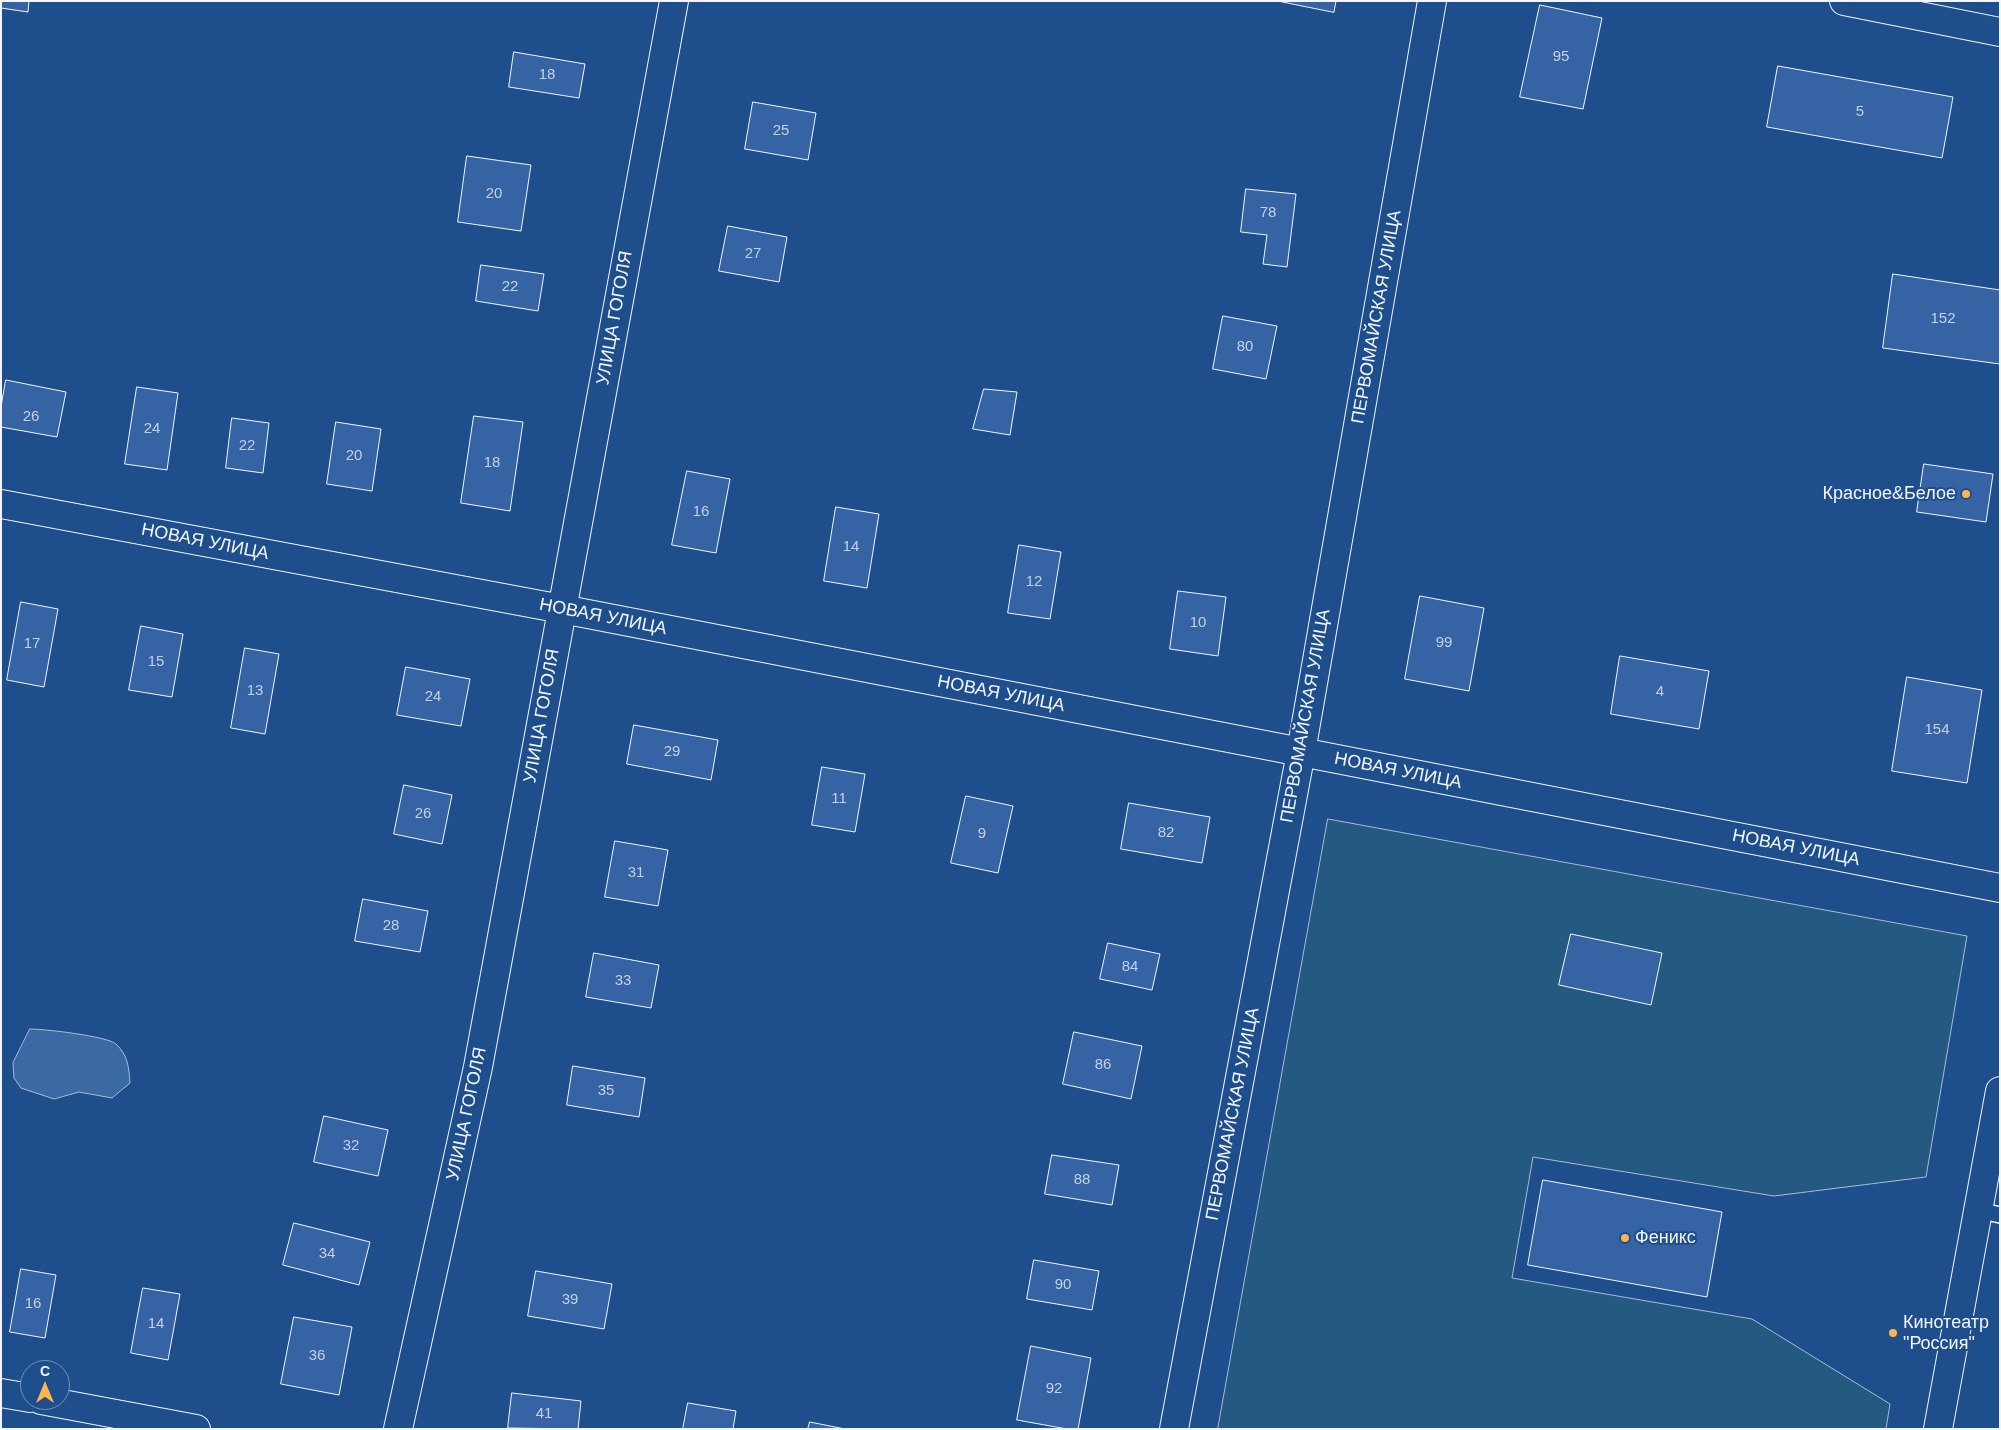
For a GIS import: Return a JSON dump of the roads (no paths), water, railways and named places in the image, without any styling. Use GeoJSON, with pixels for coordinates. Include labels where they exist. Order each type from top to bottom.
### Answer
{"type":"FeatureCollection","features":[{"type":"Feature","properties":{"kind":"street","name":"УЛИЦА ГОГОЛЯ"},"geometry":{"type":"LineString","coordinates":[[398,1429],[478,1067],[674,1]]}},
{"type":"Feature","properties":{"kind":"street","name":"ПЕРВОМАЙСКАЯ УЛИЦА"},"geometry":{"type":"LineString","coordinates":[[1174,1429],[1300,752],[1432,1]]}},
{"type":"Feature","properties":{"kind":"street"},"geometry":{"type":"LineString","coordinates":[[1844,1],[2000,32]]}},
{"type":"Feature","properties":{"kind":"street","name":"НОВАЯ УЛИЦА"},"geometry":{"type":"LineString","coordinates":[[1,504],[562,609],[2000,888]]}},
{"type":"Feature","properties":{"kind":"street"},"geometry":{"type":"LineString","coordinates":[[1938,1429],[1989,1213],[2000,1092]]}},
{"type":"Feature","properties":{"kind":"street"},"geometry":{"type":"LineString","coordinates":[[1,1393],[20,1396]]}},
{"type":"Feature","properties":{"kind":"street"},"geometry":{"type":"LineString","coordinates":[[70,1406],[196,1429]]}},
{"type":"Feature","properties":{"kind":"place","name":"Красное&Белое"},"geometry":{"type":"Point","coordinates":[1966,494]}},
{"type":"Feature","properties":{"kind":"place","name":"Феникс"},"geometry":{"type":"Point","coordinates":[1625,1238]}},
{"type":"Feature","properties":{"kind":"place","name":"Кинотеатр \"Россия\""},"geometry":{"type":"Point","coordinates":[1893,1333]}}]}
